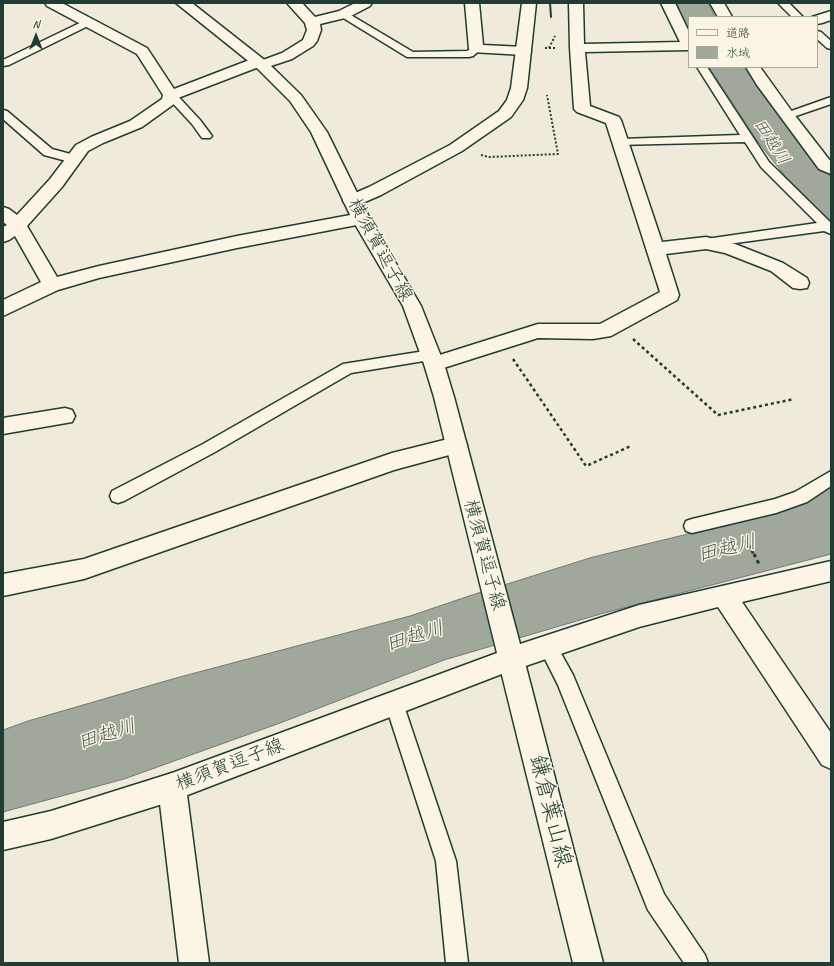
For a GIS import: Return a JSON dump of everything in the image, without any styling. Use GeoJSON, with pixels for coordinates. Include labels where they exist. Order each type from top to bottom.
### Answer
{"type":"FeatureCollection","features":[{"type":"Feature","properties":{"kind":"street"},"geometry":{"type":"LineString","coordinates":[[3,236],[18,225],[56,183],[82,148],[97,140],[136,124],[169,101],[171,94],[142,51],[52,3]]}},
{"type":"Feature","properties":{"kind":"street","name":"横須賀逗子線"},"geometry":{"type":"LineString","coordinates":[[3,836],[51,825],[172,787],[394,703],[510,653],[432,359],[412,306],[361,219],[330,154],[312,121],[296,98],[260,63],[183,3]]}},
{"type":"Feature","properties":{"kind":"street"},"geometry":{"type":"LineString","coordinates":[[171,94],[260,63],[287,56],[308,43],[312,38],[314,30],[312,22],[294,3]]}},
{"type":"Feature","properties":{"kind":"street"},"geometry":{"type":"LineString","coordinates":[[312,22],[344,14],[365,3]]}},
{"type":"Feature","properties":{"kind":"street"},"geometry":{"type":"LineString","coordinates":[[472,3],[476,49],[524,51]]}},
{"type":"Feature","properties":{"kind":"street"},"geometry":{"type":"LineString","coordinates":[[352,201],[456,148],[506,114],[515,100],[519,88],[529,3]]}},
{"type":"Feature","properties":{"kind":"street"},"geometry":{"type":"LineString","coordinates":[[432,359],[538,331],[593,332],[604,330],[670,295],[613,120],[582,109],[577,48],[576,3]]}},
{"type":"Feature","properties":{"kind":"street"},"geometry":{"type":"LineString","coordinates":[[668,3],[688,44]]}},
{"type":"Feature","properties":{"kind":"street"},"geometry":{"type":"LineString","coordinates":[[717,3],[724,16]]}},
{"type":"Feature","properties":{"kind":"street"},"geometry":{"type":"LineString","coordinates":[[818,20],[831,15]]}},
{"type":"Feature","properties":{"kind":"street"},"geometry":{"type":"LineString","coordinates":[[577,48],[688,46]]}},
{"type":"Feature","properties":{"kind":"street"},"geometry":{"type":"LineString","coordinates":[[754,68],[787,116],[825,165],[831,169]]}},
{"type":"Feature","properties":{"kind":"street"},"geometry":{"type":"LineString","coordinates":[[3,213],[18,225],[52,285]]}},
{"type":"Feature","properties":{"kind":"street"},"geometry":{"type":"LineString","coordinates":[[3,309],[18,300],[52,285],[99,272],[237,242],[361,219]]}},
{"type":"Feature","properties":{"kind":"street"},"geometry":{"type":"LineString","coordinates":[[655,249],[706,243],[728,248],[777,267],[800,283]]}},
{"type":"Feature","properties":{"kind":"street"},"geometry":{"type":"LineString","coordinates":[[3,426],[65,416]]}},
{"type":"Feature","properties":{"kind":"street"},"geometry":{"type":"LineString","coordinates":[[3,585],[84,569],[392,462],[456,445]]}},
{"type":"Feature","properties":{"kind":"street"},"geometry":{"type":"LineString","coordinates":[[510,653],[547,645],[639,616],[831,571]]}},
{"type":"Feature","properties":{"kind":"street"},"geometry":{"type":"LineString","coordinates":[[724,595],[831,756]]}},
{"type":"Feature","properties":{"kind":"street","name":"鎌倉葉山線"},"geometry":{"type":"LineString","coordinates":[[510,653],[588,963]]}},
{"type":"Feature","properties":{"kind":"street"},"geometry":{"type":"LineString","coordinates":[[172,787],[194,963]]}},
{"type":"Feature","properties":{"kind":"lane"},"geometry":{"type":"LineString","coordinates":[[784,3],[797,16]]}},
{"type":"Feature","properties":{"kind":"lane"},"geometry":{"type":"LineString","coordinates":[[344,14],[411,55],[469,54],[476,49]]}},
{"type":"Feature","properties":{"kind":"lane"},"geometry":{"type":"LineString","coordinates":[[5,63],[88,22]]}},
{"type":"Feature","properties":{"kind":"lane"},"geometry":{"type":"LineString","coordinates":[[818,35],[831,46]]}},
{"type":"Feature","properties":{"kind":"lane"},"geometry":{"type":"LineString","coordinates":[[703,68],[765,164],[829,228]]}},
{"type":"Feature","properties":{"kind":"lane"},"geometry":{"type":"LineString","coordinates":[[171,94],[196,122],[206,136]]}},
{"type":"Feature","properties":{"kind":"lane"},"geometry":{"type":"LineString","coordinates":[[787,116],[831,100]]}},
{"type":"Feature","properties":{"kind":"lane"},"geometry":{"type":"LineString","coordinates":[[3,113],[48,152],[74,158]]}},
{"type":"Feature","properties":{"kind":"lane"},"geometry":{"type":"LineString","coordinates":[[620,143],[748,138]]}},
{"type":"Feature","properties":{"kind":"lane"},"geometry":{"type":"LineString","coordinates":[[706,243],[829,228]]}},
{"type":"Feature","properties":{"kind":"lane"},"geometry":{"type":"LineString","coordinates":[[118,496],[210,448],[348,368],[432,359]]}},
{"type":"Feature","properties":{"kind":"lane"},"geometry":{"type":"LineString","coordinates":[[692,526],[776,506],[801,497],[831,478]]}},
{"type":"Feature","properties":{"kind":"lane"},"geometry":{"type":"LineString","coordinates":[[547,645],[566,681],[656,902],[698,963]]}},
{"type":"Feature","properties":{"kind":"lane"},"geometry":{"type":"LineString","coordinates":[[394,703],[446,861],[456,963]]}},
{"type":"Feature","properties":{"kind":"path"},"geometry":{"type":"LineString","coordinates":[[475,154],[489,156],[558,154],[547,95]]}},
{"type":"Feature","properties":{"kind":"path"},"geometry":{"type":"LineString","coordinates":[[617,324],[718,415],[794,399]]}},
{"type":"Feature","properties":{"kind":"path"},"geometry":{"type":"LineString","coordinates":[[501,342],[586,466],[631,446]]}},
{"type":"Feature","properties":{"kind":"path"},"geometry":{"type":"LineString","coordinates":[[739,528],[761,568]]}},
{"type":"Feature","properties":{"kind":"water"},"geometry":{"type":"Polygon","coordinates":[[[676,3],[708,3],[714,16],[688,16],[688,30],[676,3]]]}},
{"type":"Feature","properties":{"kind":"water","name":"田越川"},"geometry":{"type":"Polygon","coordinates":[[[710,68],[746,68],[786,123],[831,177],[831,222],[786,177],[758,142],[710,68]]]}},
{"type":"Feature","properties":{"kind":"water","name":"田越川"},"geometry":{"type":"Polygon","coordinates":[[[831,486],[831,554],[604,613],[444,660],[280,723],[124,779],[3,812],[3,730],[28,721],[176,678],[410,616],[593,557],[787,510],[821,494],[831,486]]]}},
{"type":"Feature","properties":{"kind":"railway"},"geometry":{"type":"LineString","coordinates":[[550,3],[551,17]]}}]}
